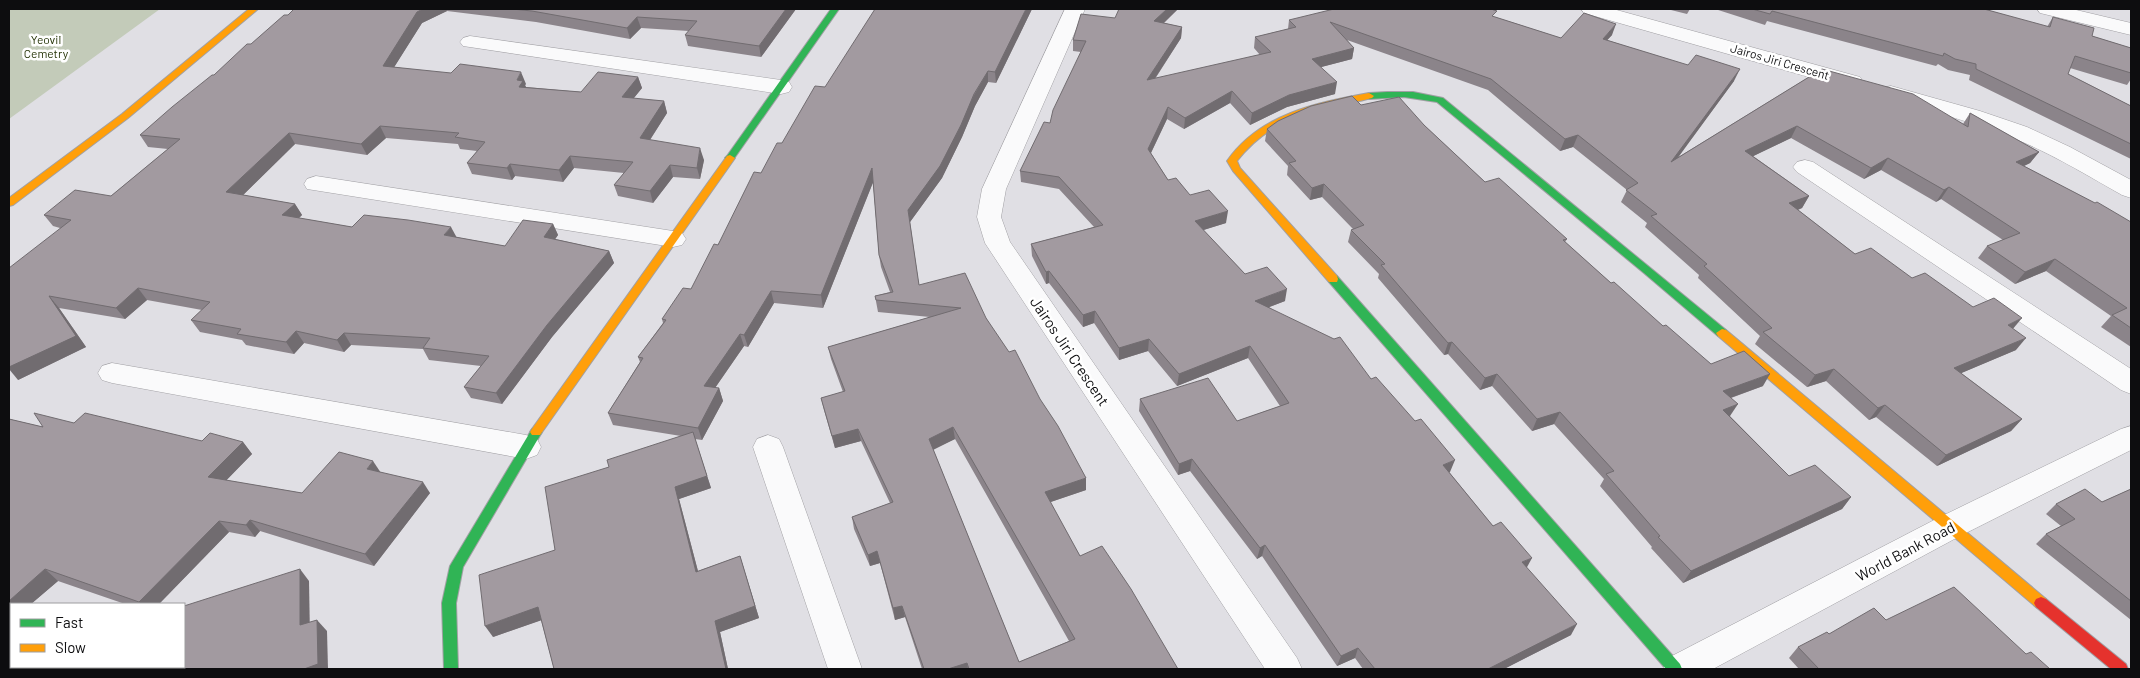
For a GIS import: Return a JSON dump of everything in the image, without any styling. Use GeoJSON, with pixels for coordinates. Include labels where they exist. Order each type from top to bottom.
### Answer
{"type":"FeatureCollection","features":[{"type":"Feature","properties":{"kind":"street"},"geometry":{"type":"LineString","coordinates":[[9,203],[125,116],[254,9]]}},
{"type":"Feature","properties":{"kind":"street"},"geometry":{"type":"LineString","coordinates":[[452,669],[448,603],[458,566],[526,447],[781,87],[834,9]]}},
{"type":"Feature","properties":{"kind":"street","name":"Jairos Jiri Crescent"},"geometry":{"type":"LineString","coordinates":[[1076,9],[994,189],[988,217],[998,243],[1285,669]]}},
{"type":"Feature","properties":{"kind":"street","name":"Jairos Jiri Crescent"},"geometry":{"type":"LineString","coordinates":[[1591,9],[1963,113],[2020,132],[2071,156],[2131,190]]}},
{"type":"Feature","properties":{"kind":"street"},"geometry":{"type":"LineString","coordinates":[[2047,9],[2131,29]]}},
{"type":"Feature","properties":{"kind":"street"},"geometry":{"type":"LineString","coordinates":[[470,42],[781,87]]}},
{"type":"Feature","properties":{"kind":"street"},"geometry":{"type":"LineString","coordinates":[[1675,669],[1236,169],[1232,161],[1236,154],[1269,125],[1330,103],[1377,95],[1417,94],[1429,95],[1440,100],[1648,270],[1949,528],[2122,669]]}},
{"type":"Feature","properties":{"kind":"street"},"geometry":{"type":"LineString","coordinates":[[1805,167],[2131,383]]}},
{"type":"Feature","properties":{"kind":"street"},"geometry":{"type":"LineString","coordinates":[[316,184],[673,239]]}},
{"type":"Feature","properties":{"kind":"street"},"geometry":{"type":"LineString","coordinates":[[112,373],[526,447]]}},
{"type":"Feature","properties":{"kind":"street","name":"World Bank Road"},"geometry":{"type":"LineString","coordinates":[[1680,669],[1949,528],[2131,437]]}},
{"type":"Feature","properties":{"kind":"street"},"geometry":{"type":"LineString","coordinates":[[768,447],[845,669]]}},
{"type":"Feature","properties":{"kind":"green space","name":"Yeovil Cemetry"},"geometry":{"type":"Polygon","coordinates":[[[9,9],[160,9],[9,119],[9,9]]]}},
{"type":"Feature","properties":{"kind":"building"},"geometry":{"type":"Polygon","coordinates":[[[294,9],[423,9],[417,12],[383,66],[451,73],[460,64],[521,72],[517,80],[523,81],[519,87],[581,92],[598,72],[638,77],[622,97],[664,101],[640,138],[700,148],[697,168],[670,165],[650,191],[614,185],[633,162],[570,156],[559,170],[510,164],[507,168],[467,163],[485,142],[455,137],[459,133],[380,126],[361,144],[289,133],[226,192],[295,204],[282,215],[352,227],[364,215],[408,220],[451,227],[444,235],[505,246],[523,220],[553,224],[544,237],[609,251],[547,325],[496,393],[464,387],[489,356],[423,348],[430,338],[344,333],[337,340],[296,331],[286,342],[237,334],[241,329],[191,320],[210,302],[138,288],[116,308],[49,296],[76,336],[9,367],[9,268],[71,220],[44,215],[75,190],[111,196],[180,139],[140,135],[172,107],[214,75],[247,44],[251,44],[284,15],[288,15],[294,9]]]}},
{"type":"Feature","properties":{"kind":"building"},"geometry":{"type":"Polygon","coordinates":[[[512,9],[786,9],[759,46],[685,35],[697,21],[637,17],[627,28],[512,9]]]}},
{"type":"Feature","properties":{"kind":"building"},"geometry":{"type":"Polygon","coordinates":[[[875,9],[1026,9],[995,72],[988,71],[974,94],[940,166],[908,210],[919,285],[965,273],[986,318],[1009,352],[1015,350],[1040,399],[1058,426],[1086,478],[1045,492],[1080,556],[1102,546],[1131,589],[1178,669],[969,669],[967,663],[948,669],[924,669],[902,606],[893,608],[877,551],[868,555],[852,517],[893,502],[858,429],[832,436],[821,398],[845,391],[828,347],[961,308],[876,300],[875,296],[893,292],[879,255],[872,168],[821,295],[771,291],[744,335],[740,334],[704,386],[719,388],[698,428],[608,413],[643,358],[638,357],[666,320],[662,319],[683,288],[691,289],[714,244],[718,245],[754,172],[761,173],[777,143],[782,143],[815,86],[825,87],[875,9]],[[953,427],[929,439],[1019,662],[1075,639],[953,427]]]}},
{"type":"Feature","properties":{"kind":"building"},"geometry":{"type":"Polygon","coordinates":[[[1119,9],[1167,9],[1154,21],[1182,27],[1147,80],[1271,52],[1255,37],[1296,27],[1289,20],[1334,9],[1491,9],[1497,11],[1492,16],[1561,38],[1584,13],[1616,24],[1603,39],[1688,65],[1696,55],[1740,69],[1671,162],[1822,69],[1913,94],[1968,127],[1970,113],[2039,152],[2016,162],[2095,203],[2097,202],[2131,222],[2131,328],[2112,315],[2127,308],[2055,259],[2025,272],[1987,246],[2020,233],[1949,187],[1944,190],[1888,158],[1871,168],[1797,126],[1745,151],[1809,196],[1789,203],[1855,254],[1871,248],[1912,278],[1925,273],[1973,307],[1994,298],[2022,318],[2008,325],[2026,338],[1954,368],[2022,419],[1946,455],[1885,405],[1878,408],[1834,369],[1815,375],[1763,332],[1772,328],[1704,266],[1707,264],[1651,216],[1657,214],[1626,190],[1638,183],[1578,135],[1565,139],[1491,79],[1330,22],[1354,48],[1312,59],[1337,82],[1289,95],[1252,113],[1232,91],[1185,118],[1168,107],[1148,149],[1168,180],[1176,178],[1190,195],[1209,190],[1228,211],[1195,221],[1245,274],[1267,267],[1287,289],[1255,301],[1334,339],[1340,337],[1371,379],[1376,377],[1415,421],[1421,419],[1455,460],[1443,465],[1493,526],[1501,522],[1532,558],[1522,562],[1577,624],[1488,669],[1375,669],[1358,648],[1341,656],[1265,545],[1260,548],[1192,459],[1179,464],[1140,399],[1208,378],[1237,421],[1289,403],[1250,346],[1179,374],[1149,339],[1119,348],[1095,311],[1083,315],[1049,271],[1046,272],[1031,244],[1103,225],[1059,177],[1020,171],[1044,122],[1050,123],[1053,110],[1086,41],[1073,40],[1081,14],[1115,18],[1119,9]]]}},
{"type":"Feature","properties":{"kind":"building"},"geometry":{"type":"Polygon","coordinates":[[[1752,9],[1984,9],[2050,27],[2053,17],[2094,28],[2092,36],[2131,48],[2131,73],[2075,56],[2068,74],[2131,106],[2131,144],[1976,69],[1976,64],[1955,59],[1944,53],[1943,56],[1772,11],[1770,14],[1752,9]]]}},
{"type":"Feature","properties":{"kind":"building"},"geometry":{"type":"Polygon","coordinates":[[[1352,96],[1361,105],[1399,97],[1424,125],[1485,182],[1499,178],[1567,239],[1563,240],[1611,283],[1614,282],[1663,326],[1666,325],[1711,364],[1744,351],[1770,374],[1723,391],[1738,404],[1723,410],[1789,476],[1815,465],[1851,497],[1691,571],[1658,537],[1660,536],[1606,474],[1614,471],[1560,412],[1537,419],[1497,374],[1485,378],[1452,342],[1448,343],[1381,265],[1385,264],[1351,230],[1364,225],[1324,184],[1312,188],[1289,163],[1296,161],[1267,129],[1278,121],[1311,106],[1352,96]]]}},
{"type":"Feature","properties":{"kind":"building"},"geometry":{"type":"Polygon","coordinates":[[[34,413],[74,423],[85,413],[202,441],[210,433],[243,442],[208,477],[302,493],[339,452],[373,461],[367,469],[423,482],[365,554],[250,520],[246,525],[219,521],[139,602],[45,569],[9,601],[9,419],[43,427],[34,413]]]}},
{"type":"Feature","properties":{"kind":"building"},"geometry":{"type":"Polygon","coordinates":[[[693,432],[707,476],[675,487],[696,572],[740,556],[755,606],[715,621],[726,669],[554,669],[538,607],[485,626],[479,575],[555,550],[545,487],[609,467],[607,460],[693,432]]]}},
{"type":"Feature","properties":{"kind":"building"},"geometry":{"type":"Polygon","coordinates":[[[2085,489],[2102,502],[2131,489],[2131,601],[2046,534],[2075,519],[2056,504],[2085,489]]]}},
{"type":"Feature","properties":{"kind":"building"},"geometry":{"type":"Polygon","coordinates":[[[300,569],[300,625],[317,620],[318,664],[304,669],[20,669],[185,668],[185,606],[300,569]]]}},
{"type":"Feature","properties":{"kind":"building"},"geometry":{"type":"Polygon","coordinates":[[[1954,587],[2026,654],[2031,652],[2050,669],[1819,669],[1798,647],[1827,632],[1829,634],[1874,608],[1886,620],[1954,587]]]}},
{"type":"Feature","properties":{"kind":"traffic: fast"},"geometry":{"type":"LineString","coordinates":[[730,158],[835,9]]}},
{"type":"Feature","properties":{"kind":"traffic: fast"},"geometry":{"type":"LineString","coordinates":[[1369,96],[1404,94],[1440,100],[1722,333]]}},
{"type":"Feature","properties":{"kind":"traffic: fast"},"geometry":{"type":"LineString","coordinates":[[1333,279],[1675,669]]}},
{"type":"Feature","properties":{"kind":"traffic: fast"},"geometry":{"type":"LineString","coordinates":[[451,669],[449,603],[457,566],[536,432]]}},
{"type":"Feature","properties":{"kind":"traffic: slow"},"geometry":{"type":"LineString","coordinates":[[9,203],[125,116],[254,9]]}},
{"type":"Feature","properties":{"kind":"traffic: slow"},"geometry":{"type":"LineString","coordinates":[[1333,279],[1236,169],[1232,161],[1258,133],[1275,123],[1312,108],[1369,96]]}},
{"type":"Feature","properties":{"kind":"traffic: slow"},"geometry":{"type":"LineString","coordinates":[[536,432],[730,158]]}},
{"type":"Feature","properties":{"kind":"traffic: slow"},"geometry":{"type":"LineString","coordinates":[[1722,333],[2041,603]]}},
{"type":"Feature","properties":{"kind":"traffic: jam"},"geometry":{"type":"LineString","coordinates":[[2041,603],[2121,669]]}}]}
